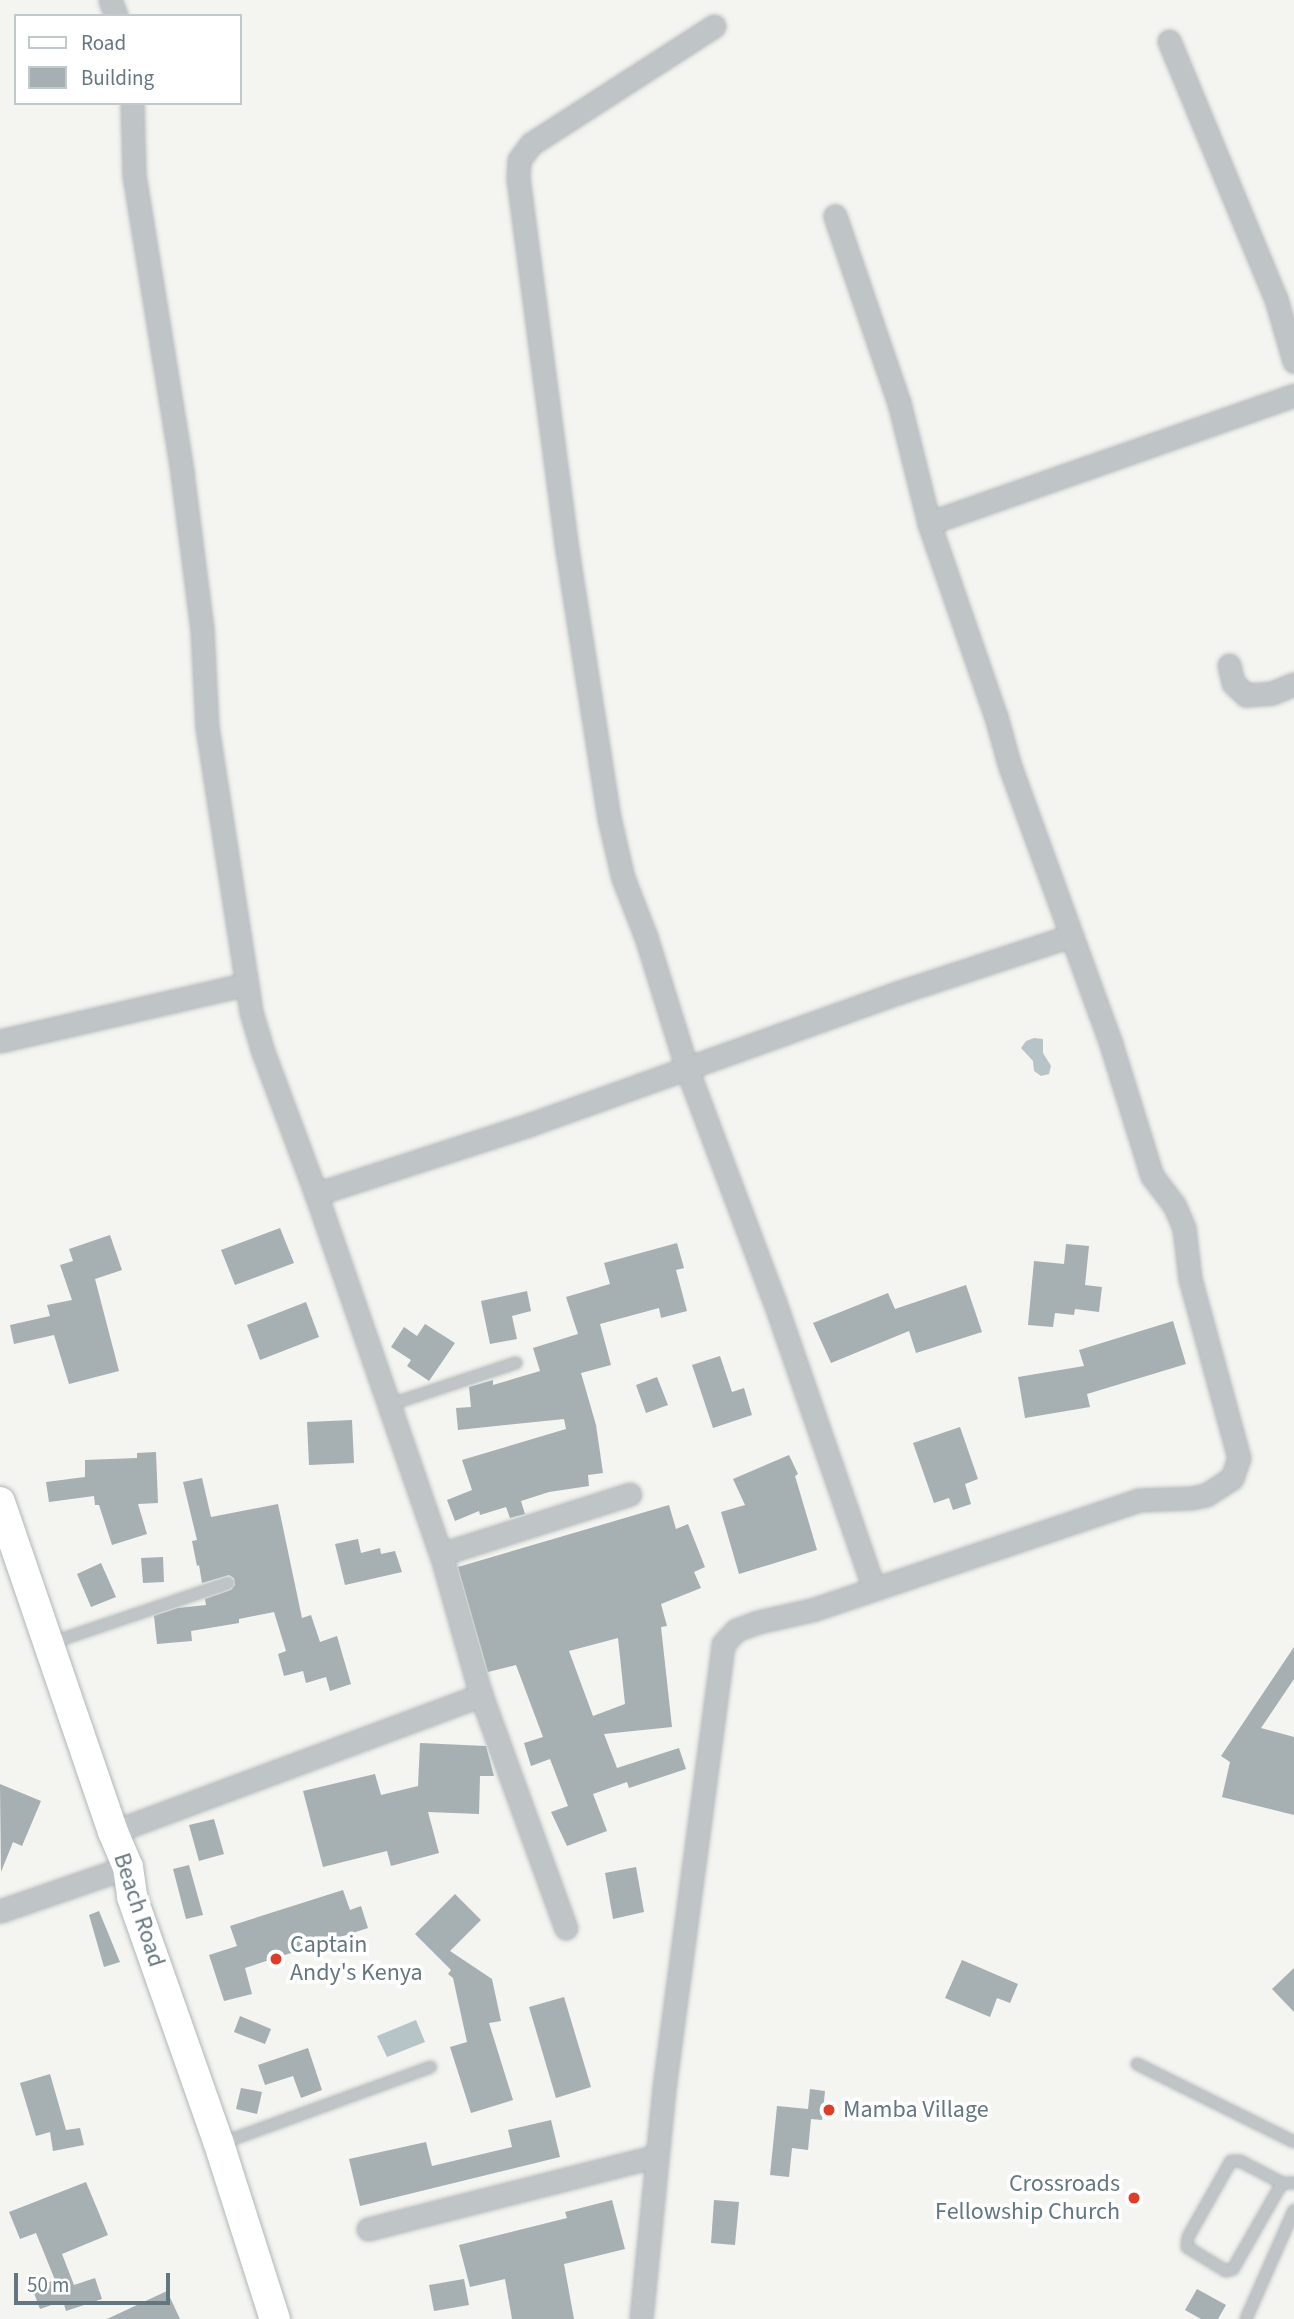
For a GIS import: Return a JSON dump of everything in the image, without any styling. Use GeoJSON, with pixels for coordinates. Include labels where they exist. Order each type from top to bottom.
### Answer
{"type":"FeatureCollection","features":[{"type":"Feature","properties":{"kind":"main road","name":"Beach Road"},"geometry":{"type":"LineString","coordinates":[[0,1502],[113,1832],[128,1867],[132,1896],[219,2144],[275,2319]]}},
{"type":"Feature","properties":{"kind":"street"},"geometry":{"type":"LineString","coordinates":[[714,26],[531,144],[523,150],[517,170],[567,550],[609,818],[623,878],[646,937],[687,1069],[774,1300],[874,1588]]}},
{"type":"Feature","properties":{"kind":"street"},"geometry":{"type":"LineString","coordinates":[[1169,41],[1276,299],[1294,361]]}},
{"type":"Feature","properties":{"kind":"street"},"geometry":{"type":"LineString","coordinates":[[132,105],[134,175],[182,473],[202,629],[207,727],[246,984],[263,1052],[316,1194],[441,1554],[481,1695],[566,1928]]}},
{"type":"Feature","properties":{"kind":"street"},"geometry":{"type":"LineString","coordinates":[[641,2319],[656,2156],[692,1862],[723,1644],[736,1630],[815,1609],[1138,1500],[1206,1495],[1232,1478],[1239,1458],[1190,1279],[1185,1228],[1174,1205],[1152,1175],[1111,1044],[1070,936],[929,523],[899,403],[835,216]]}},
{"type":"Feature","properties":{"kind":"street"},"geometry":{"type":"LineString","coordinates":[[929,523],[1294,395]]}},
{"type":"Feature","properties":{"kind":"street"},"geometry":{"type":"LineString","coordinates":[[1229,665],[1233,683],[1246,695],[1272,693],[1294,684]]}},
{"type":"Feature","properties":{"kind":"street"},"geometry":{"type":"LineString","coordinates":[[316,1194],[531,1124],[897,993],[1070,936]]}},
{"type":"Feature","properties":{"kind":"street"},"geometry":{"type":"LineString","coordinates":[[0,1041],[246,984]]}},
{"type":"Feature","properties":{"kind":"street"},"geometry":{"type":"LineString","coordinates":[[441,1554],[630,1494]]}},
{"type":"Feature","properties":{"kind":"street"},"geometry":{"type":"LineString","coordinates":[[113,1832],[481,1695]]}},
{"type":"Feature","properties":{"kind":"street"},"geometry":{"type":"LineString","coordinates":[[0,1911],[128,1867]]}},
{"type":"Feature","properties":{"kind":"street"},"geometry":{"type":"LineString","coordinates":[[368,2229],[656,2156]]}},
{"type":"Feature","properties":{"kind":"lane"},"geometry":{"type":"LineString","coordinates":[[389,1405],[516,1363]]}},
{"type":"Feature","properties":{"kind":"lane"},"geometry":{"type":"LineString","coordinates":[[49,1644],[228,1583]]}},
{"type":"Feature","properties":{"kind":"lane"},"geometry":{"type":"LineString","coordinates":[[1136,2064],[1294,2142]]}},
{"type":"Feature","properties":{"kind":"lane"},"geometry":{"type":"LineString","coordinates":[[219,2144],[431,2067]]}},
{"type":"Feature","properties":{"kind":"lane"},"geometry":{"type":"LineString","coordinates":[[1282,2183],[1233,2269],[1226,2272],[1188,2247],[1188,2238],[1231,2161],[1240,2161],[1282,2183],[1294,2183]]}},
{"type":"Feature","properties":{"kind":"lane"},"geometry":{"type":"LineString","coordinates":[[1246,2319],[1294,2210]]}},
{"type":"Feature","properties":{"kind":"shaded area"},"geometry":{"type":"Polygon","coordinates":[[[1043,1039],[1043,1053],[1051,1066],[1049,1074],[1041,1076],[1034,1071],[1033,1061],[1021,1048],[1026,1041],[1043,1039]]]}},
{"type":"Feature","properties":{"kind":"shaded area"},"geometry":{"type":"Polygon","coordinates":[[[416,2020],[425,2042],[387,2057],[377,2036],[416,2020]]]}},
{"type":"Feature","properties":{"kind":"building"},"geometry":{"type":"Polygon","coordinates":[[[280,1228],[294,1263],[235,1285],[221,1250],[280,1228]]]}},
{"type":"Feature","properties":{"kind":"building"},"geometry":{"type":"Polygon","coordinates":[[[110,1235],[122,1270],[95,1279],[119,1371],[69,1384],[54,1335],[14,1344],[10,1325],[50,1316],[47,1305],[72,1300],[60,1265],[73,1261],[69,1249],[110,1235]]]}},
{"type":"Feature","properties":{"kind":"building"},"geometry":{"type":"Polygon","coordinates":[[[677,1243],[684,1268],[676,1270],[687,1311],[661,1318],[659,1308],[600,1324],[611,1365],[581,1373],[596,1425],[603,1473],[588,1475],[589,1486],[549,1492],[521,1501],[525,1514],[510,1518],[506,1507],[480,1515],[479,1511],[455,1521],[447,1500],[472,1490],[462,1460],[566,1429],[564,1419],[458,1430],[456,1408],[471,1407],[469,1387],[493,1380],[493,1385],[540,1371],[533,1348],[578,1334],[566,1297],[610,1284],[604,1263],[677,1243]]]}},
{"type":"Feature","properties":{"kind":"building"},"geometry":{"type":"Polygon","coordinates":[[[1066,1244],[1089,1246],[1085,1285],[1102,1287],[1099,1312],[1075,1309],[1074,1315],[1055,1313],[1053,1327],[1028,1325],[1034,1261],[1064,1264],[1066,1244]]]}},
{"type":"Feature","properties":{"kind":"building"},"geometry":{"type":"Polygon","coordinates":[[[966,1285],[982,1332],[916,1353],[909,1331],[831,1363],[813,1323],[888,1293],[895,1309],[966,1285]]]}},
{"type":"Feature","properties":{"kind":"building"},"geometry":{"type":"Polygon","coordinates":[[[527,1291],[531,1311],[512,1316],[517,1339],[490,1344],[481,1301],[527,1291]]]}},
{"type":"Feature","properties":{"kind":"building"},"geometry":{"type":"Polygon","coordinates":[[[306,1302],[319,1337],[260,1360],[247,1325],[306,1302]]]}},
{"type":"Feature","properties":{"kind":"building"},"geometry":{"type":"Polygon","coordinates":[[[1173,1321],[1186,1364],[1087,1394],[1090,1407],[1025,1418],[1018,1377],[1084,1366],[1079,1350],[1173,1321]]]}},
{"type":"Feature","properties":{"kind":"building"},"geometry":{"type":"Polygon","coordinates":[[[425,1324],[455,1343],[429,1381],[407,1366],[411,1360],[391,1347],[404,1327],[417,1336],[425,1324]]]}},
{"type":"Feature","properties":{"kind":"building"},"geometry":{"type":"Polygon","coordinates":[[[720,1356],[732,1392],[744,1388],[752,1415],[713,1428],[692,1365],[720,1356]]]}},
{"type":"Feature","properties":{"kind":"building"},"geometry":{"type":"Polygon","coordinates":[[[657,1377],[668,1405],[646,1413],[636,1385],[657,1377]]]}},
{"type":"Feature","properties":{"kind":"building"},"geometry":{"type":"Polygon","coordinates":[[[352,1420],[354,1463],[309,1465],[307,1422],[352,1420]]]}},
{"type":"Feature","properties":{"kind":"building"},"geometry":{"type":"Polygon","coordinates":[[[960,1427],[978,1479],[965,1484],[971,1504],[953,1510],[949,1498],[934,1503],[913,1443],[960,1427]]]}},
{"type":"Feature","properties":{"kind":"building"},"geometry":{"type":"Polygon","coordinates":[[[156,1452],[158,1503],[138,1504],[147,1534],[112,1545],[99,1505],[95,1505],[94,1496],[49,1502],[46,1482],[85,1477],[85,1460],[137,1458],[137,1453],[156,1452]]]}},
{"type":"Feature","properties":{"kind":"building"},"geometry":{"type":"Polygon","coordinates":[[[789,1455],[798,1474],[795,1476],[817,1550],[739,1574],[721,1512],[745,1505],[733,1479],[789,1455]]]}},
{"type":"Feature","properties":{"kind":"building"},"geometry":{"type":"Polygon","coordinates":[[[202,1478],[211,1517],[278,1504],[302,1618],[311,1615],[320,1642],[337,1636],[351,1684],[330,1691],[326,1677],[306,1683],[303,1671],[284,1676],[278,1654],[286,1651],[274,1612],[239,1619],[239,1623],[191,1631],[192,1641],[157,1644],[154,1616],[178,1608],[206,1605],[205,1599],[231,1590],[235,1585],[234,1578],[229,1575],[202,1583],[192,1541],[197,1540],[183,1482],[202,1478]]]}},
{"type":"Feature","properties":{"kind":"building"},"geometry":{"type":"Polygon","coordinates":[[[669,1505],[676,1529],[688,1524],[705,1567],[694,1572],[701,1588],[661,1604],[667,1626],[661,1627],[672,1727],[604,1734],[617,1768],[679,1748],[686,1769],[629,1788],[627,1782],[593,1794],[607,1831],[567,1846],[551,1812],[568,1806],[550,1759],[531,1766],[524,1743],[543,1737],[516,1665],[488,1672],[458,1567],[669,1505]],[[618,1638],[569,1651],[593,1716],[625,1704],[618,1638]]]}},
{"type":"Feature","properties":{"kind":"building"},"geometry":{"type":"Polygon","coordinates":[[[358,1539],[361,1553],[380,1548],[381,1554],[395,1551],[402,1572],[345,1585],[335,1544],[358,1539]]]}},
{"type":"Feature","properties":{"kind":"building"},"geometry":{"type":"Polygon","coordinates":[[[163,1557],[164,1582],[143,1583],[141,1558],[163,1557]]]}},
{"type":"Feature","properties":{"kind":"building"},"geometry":{"type":"Polygon","coordinates":[[[101,1563],[116,1597],[91,1607],[77,1574],[101,1563]]]}},
{"type":"Feature","properties":{"kind":"building"},"geometry":{"type":"Polygon","coordinates":[[[1294,1647],[1294,1679],[1261,1728],[1294,1737],[1294,1815],[1222,1797],[1230,1762],[1221,1756],[1294,1647]]]}},
{"type":"Feature","properties":{"kind":"building"},"geometry":{"type":"Polygon","coordinates":[[[420,1743],[486,1746],[494,1776],[480,1776],[479,1814],[428,1812],[439,1853],[391,1866],[387,1851],[323,1867],[303,1791],[375,1774],[381,1795],[418,1786],[420,1743]]]}},
{"type":"Feature","properties":{"kind":"building"},"geometry":{"type":"Polygon","coordinates":[[[0,1784],[41,1801],[22,1846],[13,1842],[1,1872],[0,1784]]]}},
{"type":"Feature","properties":{"kind":"building"},"geometry":{"type":"Polygon","coordinates":[[[214,1819],[224,1854],[199,1861],[189,1825],[214,1819]]]}},
{"type":"Feature","properties":{"kind":"building"},"geometry":{"type":"Polygon","coordinates":[[[189,1865],[203,1915],[186,1919],[173,1869],[189,1865]]]}},
{"type":"Feature","properties":{"kind":"building"},"geometry":{"type":"Polygon","coordinates":[[[636,1867],[644,1912],[613,1919],[605,1873],[636,1867]]]}},
{"type":"Feature","properties":{"kind":"building"},"geometry":{"type":"Polygon","coordinates":[[[343,1890],[350,1910],[361,1906],[368,1928],[245,1968],[252,1994],[224,2001],[209,1955],[237,1946],[230,1926],[343,1890]]]}},
{"type":"Feature","properties":{"kind":"building"},"geometry":{"type":"Polygon","coordinates":[[[455,1894],[481,1920],[450,1951],[492,1979],[501,2021],[489,2023],[513,2100],[471,2113],[450,2047],[467,2042],[453,1978],[448,1974],[451,1970],[415,1934],[455,1894]]]}},
{"type":"Feature","properties":{"kind":"building"},"geometry":{"type":"Polygon","coordinates":[[[99,1911],[120,1962],[104,1967],[89,1915],[99,1911]]]}},
{"type":"Feature","properties":{"kind":"building"},"geometry":{"type":"Polygon","coordinates":[[[962,1960],[1018,1984],[1010,2003],[997,1998],[990,2017],[945,1998],[962,1960]]]}},
{"type":"Feature","properties":{"kind":"building"},"geometry":{"type":"Polygon","coordinates":[[[1294,1968],[1294,2012],[1272,1989],[1294,1968]]]}},
{"type":"Feature","properties":{"kind":"building"},"geometry":{"type":"Polygon","coordinates":[[[564,1997],[591,2087],[556,2098],[529,2007],[564,1997]]]}},
{"type":"Feature","properties":{"kind":"building"},"geometry":{"type":"Polygon","coordinates":[[[240,2016],[271,2029],[265,2044],[234,2032],[240,2016]]]}},
{"type":"Feature","properties":{"kind":"building"},"geometry":{"type":"Polygon","coordinates":[[[308,2048],[322,2090],[301,2098],[293,2076],[265,2085],[258,2065],[308,2048]]]}},
{"type":"Feature","properties":{"kind":"building"},"geometry":{"type":"Polygon","coordinates":[[[50,2074],[66,2130],[80,2128],[84,2145],[53,2151],[50,2132],[36,2136],[20,2083],[50,2074]]]}},
{"type":"Feature","properties":{"kind":"building"},"geometry":{"type":"Polygon","coordinates":[[[241,2088],[262,2092],[257,2114],[236,2109],[241,2088]]]}},
{"type":"Feature","properties":{"kind":"building"},"geometry":{"type":"Polygon","coordinates":[[[810,2089],[825,2091],[822,2120],[811,2119],[808,2150],[792,2148],[789,2177],[770,2175],[777,2106],[808,2109],[810,2089]]]}},
{"type":"Feature","properties":{"kind":"building"},"geometry":{"type":"Polygon","coordinates":[[[551,2120],[560,2157],[360,2206],[349,2159],[426,2142],[432,2166],[512,2147],[508,2130],[551,2120]]]}},
{"type":"Feature","properties":{"kind":"building"},"geometry":{"type":"Polygon","coordinates":[[[86,2182],[108,2235],[62,2254],[74,2285],[95,2278],[102,2299],[66,2311],[63,2301],[40,2309],[32,2288],[55,2280],[36,2233],[20,2239],[9,2212],[86,2182]]]}},
{"type":"Feature","properties":{"kind":"building"},"geometry":{"type":"Polygon","coordinates":[[[612,2200],[625,2249],[564,2264],[574,2319],[512,2319],[505,2279],[470,2287],[459,2245],[567,2218],[565,2212],[612,2200]]]}},
{"type":"Feature","properties":{"kind":"building"},"geometry":{"type":"Polygon","coordinates":[[[714,2200],[739,2202],[735,2245],[711,2243],[714,2200]]]}},
{"type":"Feature","properties":{"kind":"building"},"geometry":{"type":"Polygon","coordinates":[[[464,2279],[469,2305],[434,2311],[429,2285],[464,2279]]]}},
{"type":"Feature","properties":{"kind":"building"},"geometry":{"type":"Polygon","coordinates":[[[1197,2289],[1226,2305],[1218,2319],[1201,2319],[1185,2310],[1197,2289]]]}},
{"type":"Feature","properties":{"kind":"building"},"geometry":{"type":"Polygon","coordinates":[[[167,2291],[180,2319],[107,2319],[167,2291]]]}},
{"type":"Feature","properties":{"kind":"place","name":"Captain Andy's Kenya"},"geometry":{"type":"Point","coordinates":[276,1959]}},
{"type":"Feature","properties":{"kind":"place","name":"Mamba Village"},"geometry":{"type":"Point","coordinates":[829,2110]}},
{"type":"Feature","properties":{"kind":"place","name":"Crossroads Fellowship Church"},"geometry":{"type":"Point","coordinates":[1134,2198]}}]}
